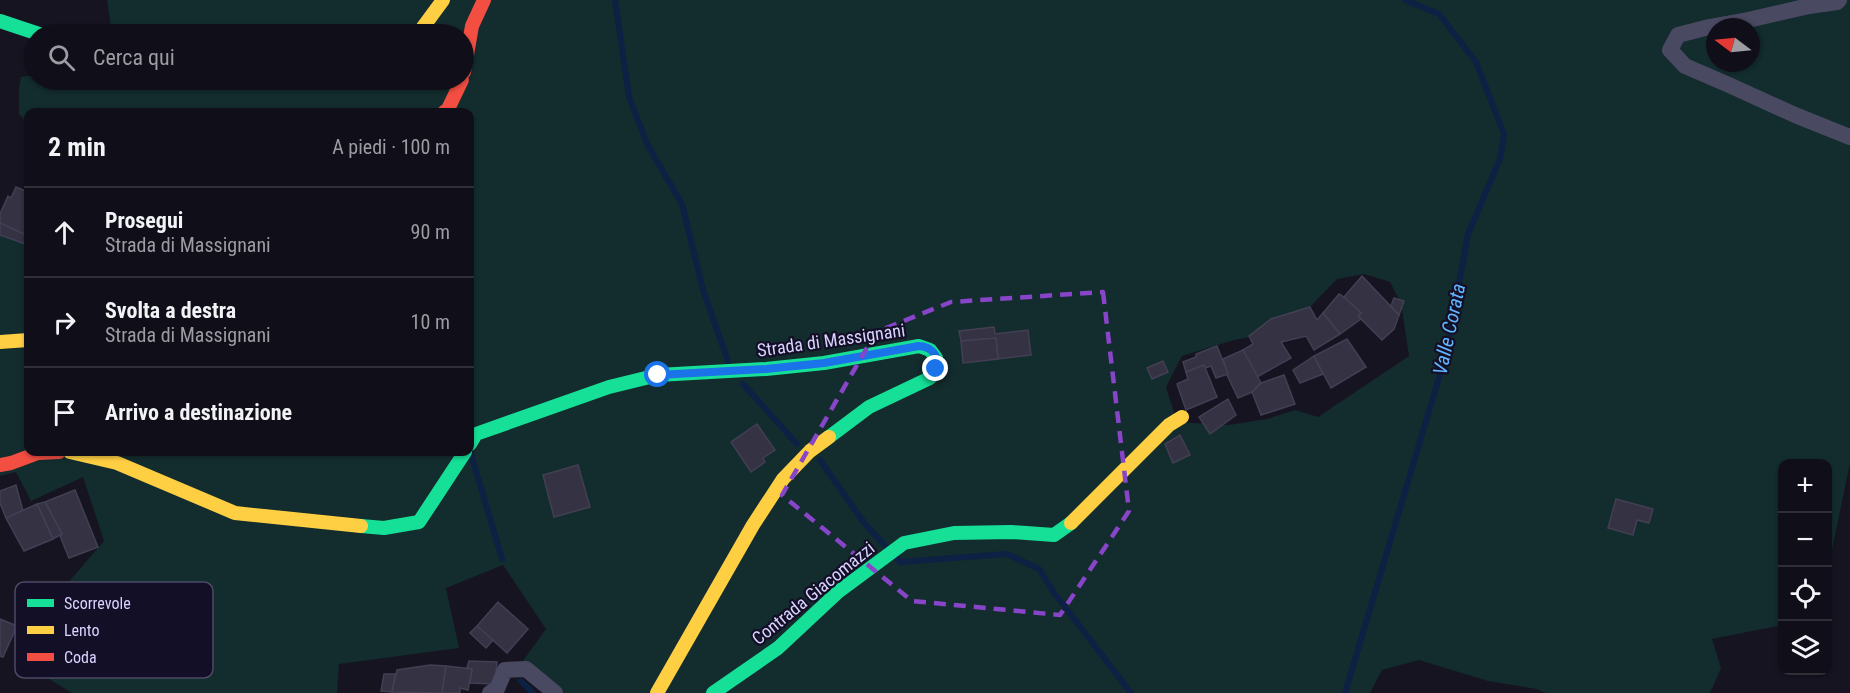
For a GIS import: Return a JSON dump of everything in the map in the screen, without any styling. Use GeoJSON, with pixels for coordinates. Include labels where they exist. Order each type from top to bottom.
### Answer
{"type":"FeatureCollection","features":[{"type":"Feature","properties":{"kind":"street"},"geometry":{"type":"LineString","coordinates":[[426,24],[444,0]]}},
{"type":"Feature","properties":{"kind":"street"},"geometry":{"type":"LineString","coordinates":[[473,24],[484,0]]}},
{"type":"Feature","properties":{"kind":"street"},"geometry":{"type":"LineString","coordinates":[[1839,0],[1678,35],[1671,50],[1685,66],[1850,137]]}},
{"type":"Feature","properties":{"kind":"street"},"geometry":{"type":"LineString","coordinates":[[0,21],[24,29]]}},
{"type":"Feature","properties":{"kind":"street"},"geometry":{"type":"LineString","coordinates":[[448,108],[457,90]]}},
{"type":"Feature","properties":{"kind":"street"},"geometry":{"type":"LineString","coordinates":[[0,342],[24,340]]}},
{"type":"Feature","properties":{"kind":"street","name":"Strada di Massignani"},"geometry":{"type":"LineString","coordinates":[[474,437],[476,434],[609,387],[658,375],[766,369],[824,363],[919,346],[925,346],[934,353],[938,364],[930,378],[869,407],[810,451],[783,479],[753,525],[657,693]]}},
{"type":"Feature","properties":{"kind":"street","name":"Contrada Giacomazzi"},"geometry":{"type":"LineString","coordinates":[[713,693],[778,648],[838,592],[904,543],[954,533],[1011,532],[1054,535],[1066,527],[1099,496],[1169,425],[1182,417]]}},
{"type":"Feature","properties":{"kind":"street"},"geometry":{"type":"LineString","coordinates":[[4,467],[31,456]]}},
{"type":"Feature","properties":{"kind":"street"},"geometry":{"type":"LineString","coordinates":[[87,456],[117,463],[236,513],[384,528],[419,522],[462,456]]}},
{"type":"Feature","properties":{"kind":"street"},"geometry":{"type":"LineString","coordinates":[[490,693],[497,689],[505,670],[526,669],[555,693]]}},
{"type":"Feature","properties":{"kind":"highlighted area"},"geometry":{"type":"Polygon","coordinates":[[[1103,292],[1129,511],[1060,615],[912,601],[782,495],[876,332],[951,302],[1103,292]]]}},
{"type":"Feature","properties":{"kind":"green space"},"geometry":{"type":"Polygon","coordinates":[[[107,0],[1850,0],[1850,463],[1832,550],[1832,459],[1778,459],[1778,626],[1712,639],[1721,668],[1710,693],[1546,693],[1536,689],[1488,681],[1419,660],[1382,670],[1370,693],[546,693],[517,669],[546,629],[503,565],[446,588],[459,648],[339,664],[337,693],[72,693],[47,678],[213,678],[213,582],[68,582],[104,541],[83,477],[31,501],[16,472],[0,476],[0,219],[24,238],[24,456],[474,456],[474,108],[24,108],[24,120],[19,114],[21,77],[24,77],[24,90],[474,90],[474,24],[111,24],[107,0]],[[1364,274],[1337,279],[1310,307],[1277,332],[1234,340],[1182,356],[1166,387],[1177,422],[1229,425],[1267,419],[1295,410],[1318,417],[1409,356],[1401,303],[1390,282],[1364,274]]]}},
{"type":"Feature","properties":{"kind":"building"},"geometry":{"type":"Polygon","coordinates":[[[16,187],[24,190],[24,234],[0,223],[3,207],[8,196],[11,198],[16,187]]]}},
{"type":"Feature","properties":{"kind":"building"},"geometry":{"type":"Polygon","coordinates":[[[0,223],[24,234],[24,244],[0,235],[0,223]]]}},
{"type":"Feature","properties":{"kind":"building"},"geometry":{"type":"Polygon","coordinates":[[[1362,276],[1399,315],[1394,329],[1382,340],[1358,316],[1361,313],[1344,297],[1362,276]]]}},
{"type":"Feature","properties":{"kind":"building"},"geometry":{"type":"Polygon","coordinates":[[[1339,294],[1361,313],[1358,316],[1361,319],[1340,334],[1323,313],[1339,294]]]}},
{"type":"Feature","properties":{"kind":"building"},"geometry":{"type":"Polygon","coordinates":[[[1394,298],[1404,301],[1399,315],[1391,306],[1394,298]]]}},
{"type":"Feature","properties":{"kind":"building"},"geometry":{"type":"Polygon","coordinates":[[[1310,307],[1317,320],[1323,313],[1340,334],[1314,350],[1306,336],[1281,342],[1291,358],[1257,377],[1243,350],[1253,344],[1249,336],[1271,319],[1310,307]]]}},
{"type":"Feature","properties":{"kind":"building"},"geometry":{"type":"Polygon","coordinates":[[[994,327],[995,334],[1028,330],[1031,355],[998,359],[996,338],[961,341],[959,331],[994,327]]]}},
{"type":"Feature","properties":{"kind":"building"},"geometry":{"type":"Polygon","coordinates":[[[996,338],[998,359],[963,363],[961,341],[996,338]]]}},
{"type":"Feature","properties":{"kind":"building"},"geometry":{"type":"Polygon","coordinates":[[[1347,339],[1366,367],[1331,388],[1314,356],[1347,339]]]}},
{"type":"Feature","properties":{"kind":"building"},"geometry":{"type":"Polygon","coordinates":[[[1217,346],[1228,374],[1216,378],[1211,366],[1205,368],[1204,365],[1186,372],[1183,362],[1217,346]]]}},
{"type":"Feature","properties":{"kind":"building"},"geometry":{"type":"Polygon","coordinates":[[[1243,350],[1261,383],[1252,392],[1238,398],[1227,375],[1223,359],[1243,350]]]}},
{"type":"Feature","properties":{"kind":"building"},"geometry":{"type":"Polygon","coordinates":[[[1314,356],[1323,374],[1300,383],[1293,370],[1314,356]]]}},
{"type":"Feature","properties":{"kind":"building"},"geometry":{"type":"Polygon","coordinates":[[[1163,361],[1168,372],[1152,379],[1147,368],[1163,361]]]}},
{"type":"Feature","properties":{"kind":"building"},"geometry":{"type":"Polygon","coordinates":[[[1204,365],[1217,397],[1186,410],[1177,384],[1188,379],[1186,372],[1204,365]]]}},
{"type":"Feature","properties":{"kind":"building"},"geometry":{"type":"Polygon","coordinates":[[[1284,375],[1295,404],[1261,415],[1252,392],[1261,383],[1284,375]]]}},
{"type":"Feature","properties":{"kind":"building"},"geometry":{"type":"Polygon","coordinates":[[[1228,399],[1236,415],[1210,434],[1199,417],[1228,399]]]}},
{"type":"Feature","properties":{"kind":"building"},"geometry":{"type":"Polygon","coordinates":[[[757,424],[775,450],[763,458],[765,462],[751,472],[731,442],[757,424]]]}},
{"type":"Feature","properties":{"kind":"building"},"geometry":{"type":"Polygon","coordinates":[[[1180,435],[1190,455],[1173,463],[1165,444],[1180,435]]]}},
{"type":"Feature","properties":{"kind":"building"},"geometry":{"type":"Polygon","coordinates":[[[578,465],[590,507],[554,517],[543,475],[578,465]]]}},
{"type":"Feature","properties":{"kind":"building"},"geometry":{"type":"Polygon","coordinates":[[[16,485],[23,511],[6,518],[0,503],[0,491],[16,485]]]}},
{"type":"Feature","properties":{"kind":"building"},"geometry":{"type":"Polygon","coordinates":[[[75,490],[98,547],[69,558],[60,536],[62,534],[45,502],[75,490]]]}},
{"type":"Feature","properties":{"kind":"building"},"geometry":{"type":"Polygon","coordinates":[[[1616,499],[1653,509],[1649,523],[1637,520],[1633,535],[1608,528],[1616,499]]]}},
{"type":"Feature","properties":{"kind":"building"},"geometry":{"type":"Polygon","coordinates":[[[45,502],[62,534],[53,539],[37,504],[45,502]]]}},
{"type":"Feature","properties":{"kind":"building"},"geometry":{"type":"Polygon","coordinates":[[[37,504],[53,539],[24,551],[6,518],[37,504]]]}},
{"type":"Feature","properties":{"kind":"building"},"geometry":{"type":"Polygon","coordinates":[[[498,602],[528,629],[507,653],[477,626],[498,602]]]}},
{"type":"Feature","properties":{"kind":"building"},"geometry":{"type":"Polygon","coordinates":[[[0,619],[15,625],[15,630],[3,657],[0,656],[0,619]]]}},
{"type":"Feature","properties":{"kind":"building"},"geometry":{"type":"Polygon","coordinates":[[[477,626],[493,640],[486,648],[470,633],[477,626]]]}},
{"type":"Feature","properties":{"kind":"building"},"geometry":{"type":"Polygon","coordinates":[[[469,661],[497,662],[495,684],[470,683],[472,669],[467,668],[469,661]]]}},
{"type":"Feature","properties":{"kind":"building"},"geometry":{"type":"Polygon","coordinates":[[[430,665],[446,666],[442,693],[392,692],[397,670],[430,665]]]}},
{"type":"Feature","properties":{"kind":"building"},"geometry":{"type":"Polygon","coordinates":[[[446,666],[472,669],[468,690],[460,688],[460,693],[442,693],[446,666]]]}},
{"type":"Feature","properties":{"kind":"building"},"geometry":{"type":"Polygon","coordinates":[[[384,674],[395,674],[392,692],[381,691],[384,674]]]}},
{"type":"Feature","properties":{"kind":"waterway"},"geometry":{"type":"LineString","coordinates":[[615,0],[629,97],[648,146],[682,204],[703,290],[728,361]]}},
{"type":"Feature","properties":{"kind":"waterway","name":"Valle Corata"},"geometry":{"type":"LineString","coordinates":[[1345,693],[1446,354],[1468,234],[1500,159],[1504,134],[1476,62],[1439,14],[1405,0]]}},
{"type":"Feature","properties":{"kind":"waterway"},"geometry":{"type":"LineString","coordinates":[[743,384],[797,444]]}},
{"type":"Feature","properties":{"kind":"waterway"},"geometry":{"type":"LineString","coordinates":[[472,456],[502,559]]}},
{"type":"Feature","properties":{"kind":"waterway"},"geometry":{"type":"LineString","coordinates":[[820,460],[865,524],[900,562],[1007,554],[1039,569],[1055,594],[1131,693]]}},
{"type":"Feature","properties":{"kind":"waterway"},"geometry":{"type":"LineString","coordinates":[[521,681],[533,693]]}},
{"type":"Feature","properties":{"kind":"traffic: fast"},"geometry":{"type":"LineString","coordinates":[[0,21],[24,29]]}},
{"type":"Feature","properties":{"kind":"traffic: fast"},"geometry":{"type":"LineString","coordinates":[[474,437],[476,434],[609,387],[658,375],[766,369],[824,363],[919,346],[930,350],[936,358],[936,368],[930,378],[869,407],[829,437]]}},
{"type":"Feature","properties":{"kind":"traffic: fast"},"geometry":{"type":"LineString","coordinates":[[361,526],[384,528],[419,522],[462,456]]}},
{"type":"Feature","properties":{"kind":"traffic: fast"},"geometry":{"type":"LineString","coordinates":[[713,693],[778,648],[838,592],[904,543],[954,533],[1011,532],[1054,535],[1071,523]]}},
{"type":"Feature","properties":{"kind":"traffic: slow"},"geometry":{"type":"LineString","coordinates":[[425,24],[443,0]]}},
{"type":"Feature","properties":{"kind":"traffic: slow"},"geometry":{"type":"LineString","coordinates":[[0,342],[24,340]]}},
{"type":"Feature","properties":{"kind":"traffic: slow"},"geometry":{"type":"LineString","coordinates":[[1071,523],[1169,425],[1182,417]]}},
{"type":"Feature","properties":{"kind":"traffic: slow"},"geometry":{"type":"LineString","coordinates":[[657,693],[753,525],[783,479],[810,451],[829,437]]}},
{"type":"Feature","properties":{"kind":"traffic: slow"},"geometry":{"type":"LineString","coordinates":[[87,456],[117,463],[235,513],[361,526]]}},
{"type":"Feature","properties":{"kind":"traffic: jam"},"geometry":{"type":"LineString","coordinates":[[473,24],[484,0]]}},
{"type":"Feature","properties":{"kind":"traffic: jam"},"geometry":{"type":"LineString","coordinates":[[448,108],[457,90]]}},
{"type":"Feature","properties":{"kind":"traffic: jam"},"geometry":{"type":"LineString","coordinates":[[0,465],[30,456]]}},
{"type":"Feature","properties":{"kind":"route"},"geometry":{"type":"LineString","coordinates":[[658,375],[766,369],[824,363],[919,346],[925,346],[934,353],[938,364],[936,369]]}}]}
